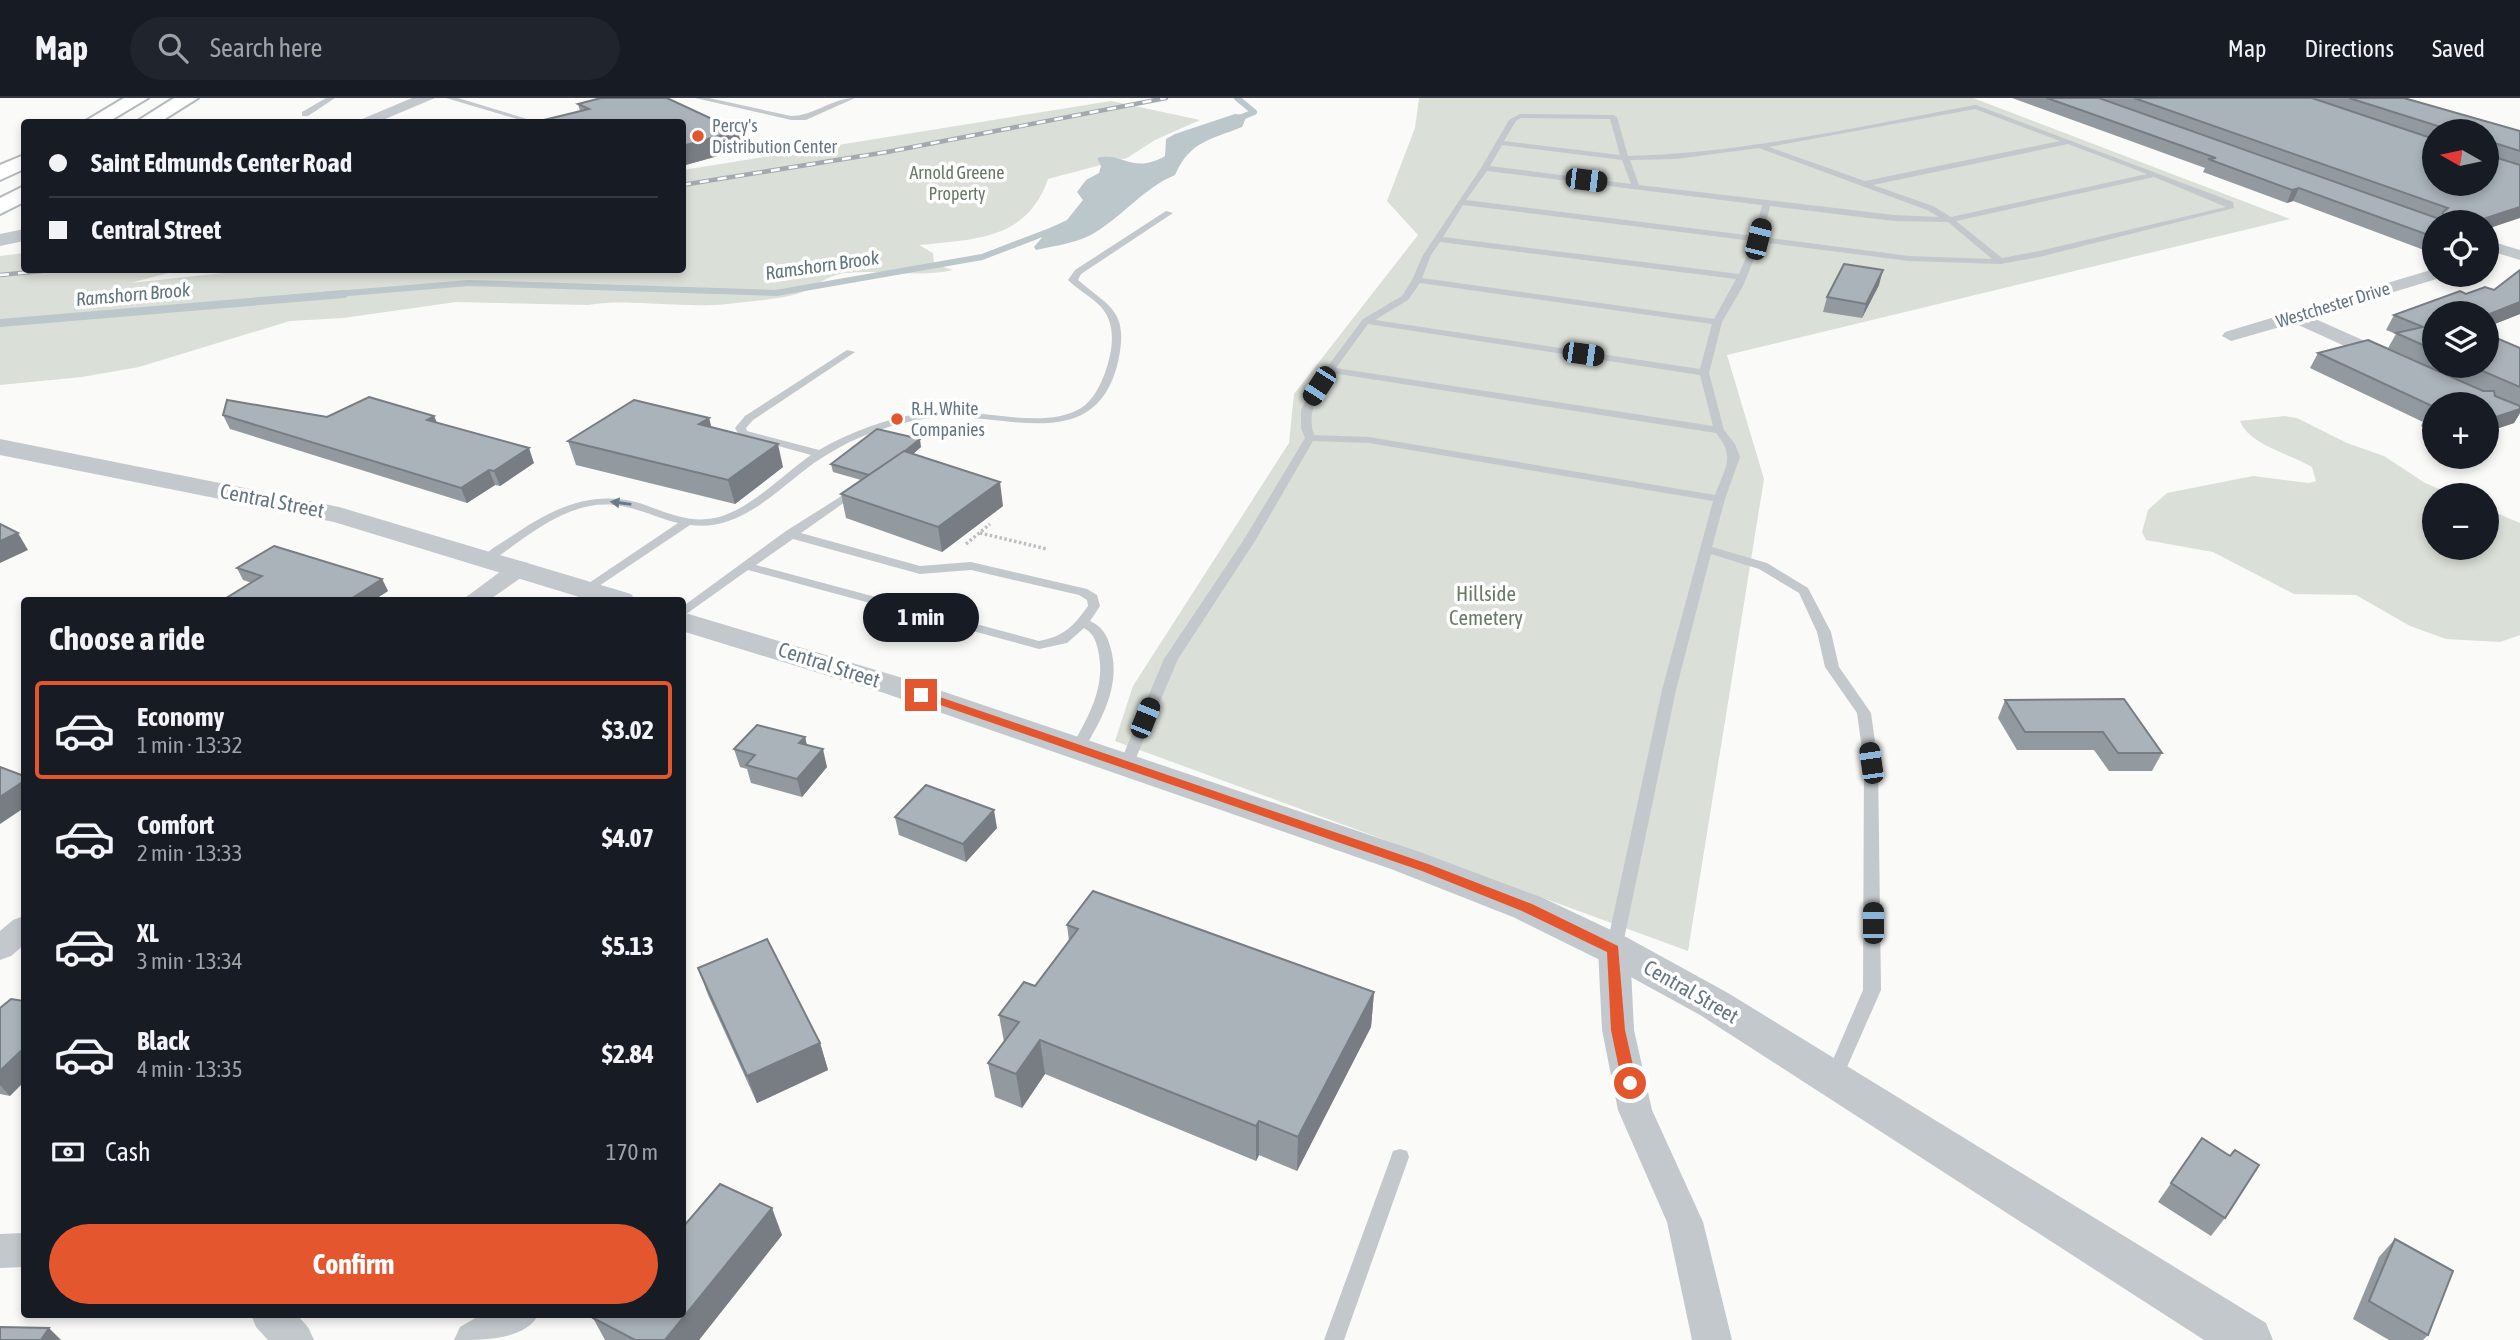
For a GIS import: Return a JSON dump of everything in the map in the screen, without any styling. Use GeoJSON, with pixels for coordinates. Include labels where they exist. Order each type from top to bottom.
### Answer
{"type":"FeatureCollection","features":[{"type":"Feature","properties":{"kind":"highway"},"geometry":{"type":"LineString","coordinates":[[100,119],[138,98]]}},
{"type":"Feature","properties":{"kind":"highway"},"geometry":{"type":"LineString","coordinates":[[151,119],[188,98]]}},
{"type":"Feature","properties":{"kind":"highway"},"geometry":{"type":"LineString","coordinates":[[0,174],[21,163]]}},
{"type":"Feature","properties":{"kind":"highway"},"geometry":{"type":"LineString","coordinates":[[0,207],[21,195]]}},
{"type":"Feature","properties":{"kind":"street"},"geometry":{"type":"LineString","coordinates":[[372,119],[427,98]]}},
{"type":"Feature","properties":{"kind":"street"},"geometry":{"type":"LineString","coordinates":[[0,240],[21,236]]}},
{"type":"Feature","properties":{"kind":"street","name":"Westchester Drive"},"geometry":{"type":"LineString","coordinates":[[2231,336],[2422,278]]}},
{"type":"Feature","properties":{"kind":"street"},"geometry":{"type":"LineString","coordinates":[[2294,316],[2403,365]]}},
{"type":"Feature","properties":{"kind":"street","name":"Central Street"},"geometry":{"type":"LineString","coordinates":[[0,446],[314,509],[488,558],[610,597]]}},
{"type":"Feature","properties":{"kind":"street"},"geometry":{"type":"LineString","coordinates":[[478,597],[520,568]]}},
{"type":"Feature","properties":{"kind":"street","name":"Central Street"},"geometry":{"type":"LineString","coordinates":[[686,622],[839,667],[1448,876],[1527,907],[1614,949],[1714,1004],[2248,1340]]}},
{"type":"Feature","properties":{"kind":"street"},"geometry":{"type":"LineString","coordinates":[[0,948],[21,930]]}},
{"type":"Feature","properties":{"kind":"street"},"geometry":{"type":"LineString","coordinates":[[1614,949],[1618,1030],[1636,1110],[1685,1222],[1712,1340]]}},
{"type":"Feature","properties":{"kind":"street"},"geometry":{"type":"LineString","coordinates":[[0,1251],[21,1250]]}},
{"type":"Feature","properties":{"kind":"street"},"geometry":{"type":"LineString","coordinates":[[274,1318],[294,1340]]}},
{"type":"Feature","properties":{"kind":"street"},"geometry":{"type":"LineString","coordinates":[[474,1340],[513,1318]]}},
{"type":"Feature","properties":{"kind":"lane"},"geometry":{"type":"LineString","coordinates":[[305,114],[331,98]]}},
{"type":"Feature","properties":{"kind":"lane"},"geometry":{"type":"LineString","coordinates":[[450,98],[523,119]]}},
{"type":"Feature","properties":{"kind":"lane"},"geometry":{"type":"LineString","coordinates":[[699,98],[791,118],[803,118],[851,98]]}},
{"type":"Feature","properties":{"kind":"lane"},"geometry":{"type":"LineString","coordinates":[[1461,202],[1959,262],[2000,261],[2052,251],[2230,208],[2230,204],[2218,197],[1976,107],[1760,146],[1676,157],[1625,158],[1500,144]]}},
{"type":"Feature","properties":{"kind":"lane"},"geometry":{"type":"LineString","coordinates":[[1310,438],[1304,425],[1303,412],[1329,370],[1366,321],[1405,299],[1461,202],[1513,120],[1520,116],[1613,117],[1636,187]]}},
{"type":"Feature","properties":{"kind":"lane"},"geometry":{"type":"LineString","coordinates":[[1863,184],[2068,142]]}},
{"type":"Feature","properties":{"kind":"lane"},"geometry":{"type":"LineString","coordinates":[[1760,146],[1930,208],[1950,220],[2000,261]]}},
{"type":"Feature","properties":{"kind":"lane"},"geometry":{"type":"LineString","coordinates":[[1485,168],[1894,218],[1950,220],[2155,174]]}},
{"type":"Feature","properties":{"kind":"lane"},"geometry":{"type":"LineString","coordinates":[[1614,949],[1669,690],[1719,499],[1734,457],[1730,444],[1719,430],[1704,373],[1717,322],[1742,277],[1758,239],[1767,203]]}},
{"type":"Feature","properties":{"kind":"lane"},"geometry":{"type":"LineString","coordinates":[[488,558],[553,516],[599,501],[625,502],[687,522],[722,520],[757,502],[820,454],[849,438],[927,415],[958,411],[1038,421],[1060,418],[1087,409],[1111,375],[1117,331],[1113,316],[1100,300],[1073,280],[1078,272],[1170,213]]}},
{"type":"Feature","properties":{"kind":"lane"},"geometry":{"type":"LineString","coordinates":[[1439,239],[1742,277]]}},
{"type":"Feature","properties":{"kind":"lane"},"geometry":{"type":"LineString","coordinates":[[1417,280],[1717,322]]}},
{"type":"Feature","properties":{"kind":"lane"},"geometry":{"type":"LineString","coordinates":[[1366,321],[1704,373]]}},
{"type":"Feature","properties":{"kind":"lane"},"geometry":{"type":"LineString","coordinates":[[820,454],[743,433],[740,428],[749,418],[850,352]]}},
{"type":"Feature","properties":{"kind":"lane"},"geometry":{"type":"LineString","coordinates":[[1329,370],[1719,430]]}},
{"type":"Feature","properties":{"kind":"lane"},"geometry":{"type":"LineString","coordinates":[[1310,438],[1369,440],[1719,499]]}},
{"type":"Feature","properties":{"kind":"lane"},"geometry":{"type":"LineString","coordinates":[[1126,765],[1171,659],[1249,541],[1310,438]]}},
{"type":"Feature","properties":{"kind":"lane"},"geometry":{"type":"LineString","coordinates":[[686,610],[851,493]]}},
{"type":"Feature","properties":{"kind":"lane"},"geometry":{"type":"LineString","coordinates":[[587,590],[687,522]]}},
{"type":"Feature","properties":{"kind":"lane"},"geometry":{"type":"LineString","coordinates":[[746,566],[1039,645],[1062,640],[1082,623],[1094,606],[1093,598],[1083,592],[971,566],[920,570],[790,534]]}},
{"type":"Feature","properties":{"kind":"lane"},"geometry":{"type":"LineString","coordinates":[[1706,549],[1763,566],[1804,591],[1824,632],[1832,667],[1864,713],[1871,763],[1872,990],[1833,1081]]}},
{"type":"Feature","properties":{"kind":"lane"},"geometry":{"type":"LineString","coordinates":[[1077,748],[1099,711],[1107,689],[1110,668],[1100,634],[1094,626],[1082,623]]}},
{"type":"Feature","properties":{"kind":"lane"},"geometry":{"type":"LineString","coordinates":[[1334,1340],[1400,1157]]}},
{"type":"Feature","properties":{"kind":"path"},"geometry":{"type":"LineString","coordinates":[[962,547],[990,524]]}},
{"type":"Feature","properties":{"kind":"path"},"geometry":{"type":"LineString","coordinates":[[979,533],[1046,549]]}},
{"type":"Feature","properties":{"kind":"green space","name":"Hillside Cemetery"},"geometry":{"type":"Polygon","coordinates":[[[1419,98],[1973,98],[2290,219],[1727,355],[1764,479],[1688,951],[1115,741],[1133,686],[1289,443],[1294,394],[1418,235],[1387,201],[1415,128],[1419,98]]]}},
{"type":"Feature","properties":{"kind":"green space","name":"Arnold Greene Property"},"geometry":{"type":"Polygon","coordinates":[[[1111,101],[1200,120],[1155,140],[1127,158],[1048,179],[1039,199],[1027,214],[997,233],[960,241],[919,245],[933,253],[934,264],[953,270],[926,273],[846,273],[832,276],[797,294],[727,304],[456,302],[343,318],[290,321],[139,367],[82,377],[0,385],[0,256],[21,253],[21,273],[168,273],[130,283],[224,273],[686,273],[686,170],[1111,101]]]}},
{"type":"Feature","properties":{"kind":"green space"},"geometry":{"type":"Polygon","coordinates":[[[2285,416],[2297,418],[2347,443],[2384,456],[2425,483],[2422,483],[2422,560],[2499,560],[2499,514],[2520,523],[2520,635],[2500,642],[2446,639],[2410,626],[2356,595],[2294,594],[2213,552],[2146,540],[2142,532],[2148,510],[2167,493],[2253,476],[2309,483],[2316,481],[2312,467],[2261,443],[2240,421],[2285,416]]]}},
{"type":"Feature","properties":{"kind":"shaded area"},"geometry":{"type":"Polygon","coordinates":[[[1235,114],[1247,115],[1242,127],[1194,148],[1175,175],[1145,193],[1099,230],[1077,241],[1036,250],[1034,247],[1050,228],[1067,220],[1083,200],[1077,192],[1086,180],[1099,173],[1101,166],[1097,158],[1114,157],[1136,163],[1154,161],[1165,156],[1166,139],[1235,114]]]}},
{"type":"Feature","properties":{"kind":"building"},"geometry":{"type":"Polygon","coordinates":[[[601,98],[667,98],[738,131],[686,145],[686,119],[548,119],[589,109],[578,104],[601,98]]]}},
{"type":"Feature","properties":{"kind":"building"},"geometry":{"type":"Polygon","coordinates":[[[2047,98],[2099,98],[2422,213],[2422,233],[2299,188],[2292,190],[2208,159],[2216,158],[2047,98]]]}},
{"type":"Feature","properties":{"kind":"building"},"geometry":{"type":"Polygon","coordinates":[[[2134,98],[2312,98],[2422,135],[2422,196],[2499,196],[2499,158],[2520,165],[2520,207],[2499,214],[2499,210],[2446,210],[2448,208],[2134,98]]]}},
{"type":"Feature","properties":{"kind":"building"},"geometry":{"type":"Polygon","coordinates":[[[2349,98],[2404,98],[2478,119],[2422,121],[2349,98]]]}},
{"type":"Feature","properties":{"kind":"building"},"geometry":{"type":"Polygon","coordinates":[[[2499,125],[2520,131],[2520,151],[2499,145],[2499,125]]]}},
{"type":"Feature","properties":{"kind":"building"},"geometry":{"type":"Polygon","coordinates":[[[1844,264],[1883,270],[1866,304],[1827,297],[1844,264]]]}},
{"type":"Feature","properties":{"kind":"building"},"geometry":{"type":"Polygon","coordinates":[[[2520,270],[2520,302],[2499,310],[2499,301],[2432,301],[2460,291],[2466,294],[2485,287],[2494,290],[2520,270]]]}},
{"type":"Feature","properties":{"kind":"building"},"geometry":{"type":"Polygon","coordinates":[[[2422,305],[2422,327],[2394,315],[2422,305]]]}},
{"type":"Feature","properties":{"kind":"building"},"geometry":{"type":"Polygon","coordinates":[[[2422,327],[2422,345],[2396,333],[2422,327]]]}},
{"type":"Feature","properties":{"kind":"building"},"geometry":{"type":"Polygon","coordinates":[[[2499,339],[2520,348],[2520,387],[2499,378],[2499,339]]]}},
{"type":"Feature","properties":{"kind":"building"},"geometry":{"type":"Polygon","coordinates":[[[2368,340],[2422,364],[2422,378],[2454,378],[2483,391],[2494,392],[2422,392],[2422,401],[2318,353],[2368,340]]]}},
{"type":"Feature","properties":{"kind":"building"},"geometry":{"type":"Polygon","coordinates":[[[369,397],[434,416],[427,420],[529,448],[461,488],[223,415],[227,400],[327,417],[369,397]]]}},
{"type":"Feature","properties":{"kind":"building"},"geometry":{"type":"Polygon","coordinates":[[[2499,398],[2520,406],[2520,409],[2499,416],[2499,398]]]}},
{"type":"Feature","properties":{"kind":"building"},"geometry":{"type":"Polygon","coordinates":[[[634,400],[709,418],[699,424],[778,444],[728,480],[568,441],[634,400]]]}},
{"type":"Feature","properties":{"kind":"building"},"geometry":{"type":"Polygon","coordinates":[[[877,429],[920,439],[869,475],[831,464],[877,429]]]}},
{"type":"Feature","properties":{"kind":"building"},"geometry":{"type":"Polygon","coordinates":[[[904,451],[1000,482],[938,527],[841,494],[904,451]]]}},
{"type":"Feature","properties":{"kind":"building"},"geometry":{"type":"Polygon","coordinates":[[[0,524],[18,533],[0,541],[0,524]]]}},
{"type":"Feature","properties":{"kind":"building"},"geometry":{"type":"Polygon","coordinates":[[[274,546],[382,579],[354,597],[228,597],[262,576],[237,568],[274,546]]]}},
{"type":"Feature","properties":{"kind":"building"},"geometry":{"type":"Polygon","coordinates":[[[2124,699],[2162,753],[2118,753],[2103,732],[2025,732],[2005,700],[2124,699]]]}},
{"type":"Feature","properties":{"kind":"building"},"geometry":{"type":"Polygon","coordinates":[[[757,725],[805,737],[799,743],[823,749],[797,779],[746,765],[755,755],[734,749],[757,725]]]}},
{"type":"Feature","properties":{"kind":"building"},"geometry":{"type":"Polygon","coordinates":[[[0,767],[21,775],[21,783],[0,797],[0,767]]]}},
{"type":"Feature","properties":{"kind":"building"},"geometry":{"type":"Polygon","coordinates":[[[926,785],[994,810],[963,844],[895,817],[926,785]]]}},
{"type":"Feature","properties":{"kind":"building"},"geometry":{"type":"Polygon","coordinates":[[[1093,891],[1374,992],[1298,1137],[1259,1121],[1256,1126],[1040,1040],[1016,1074],[988,1063],[1019,1022],[999,1015],[1024,982],[1035,986],[1078,929],[1067,925],[1093,891]]]}},
{"type":"Feature","properties":{"kind":"building"},"geometry":{"type":"Polygon","coordinates":[[[767,939],[820,1043],[747,1076],[698,968],[767,939]]]}},
{"type":"Feature","properties":{"kind":"building"},"geometry":{"type":"Polygon","coordinates":[[[11,999],[21,1001],[21,1051],[0,1071],[0,1008],[11,999]]]}},
{"type":"Feature","properties":{"kind":"building"},"geometry":{"type":"Polygon","coordinates":[[[2202,1138],[2230,1156],[2235,1150],[2259,1165],[2225,1218],[2171,1183],[2202,1138]]]}},
{"type":"Feature","properties":{"kind":"building"},"geometry":{"type":"Polygon","coordinates":[[[720,1184],[772,1208],[686,1314],[686,1223],[720,1184]]]}},
{"type":"Feature","properties":{"kind":"building"},"geometry":{"type":"Polygon","coordinates":[[[2395,1239],[2453,1271],[2428,1335],[2369,1301],[2395,1239]]]}},
{"type":"Feature","properties":{"kind":"building"},"geometry":{"type":"Polygon","coordinates":[[[593,1318],[683,1318],[665,1340],[635,1340],[593,1318]]]}},
{"type":"Feature","properties":{"kind":"building"},"geometry":{"type":"Polygon","coordinates":[[[0,1327],[49,1328],[41,1340],[0,1340],[0,1327]]]}},
{"type":"Feature","properties":{"kind":"waterway","name":"Ramshorn Brook"},"geometry":{"type":"LineString","coordinates":[[1235,120],[1254,112],[1237,98]]}},
{"type":"Feature","properties":{"kind":"waterway","name":"Ramshorn Brook"},"geometry":{"type":"LineString","coordinates":[[324,295],[469,283],[776,293],[982,257],[1058,228]]}},
{"type":"Feature","properties":{"kind":"waterway","name":"Ramshorn Brook"},"geometry":{"type":"LineString","coordinates":[[0,323],[344,294]]}},
{"type":"Feature","properties":{"kind":"railway"},"geometry":{"type":"LineString","coordinates":[[686,184],[887,152],[1166,98]]}},
{"type":"Feature","properties":{"kind":"railway"},"geometry":{"type":"LineString","coordinates":[[0,275],[21,273]]}},
{"type":"Feature","properties":{"kind":"place","name":"Percy's Distribution Center"},"geometry":{"type":"Point","coordinates":[698,136]}},
{"type":"Feature","properties":{"kind":"place","name":"R.H. White Companies"},"geometry":{"type":"Point","coordinates":[897,419]}},
{"type":"Feature","properties":{"kind":"route"},"geometry":{"type":"LineString","coordinates":[[921,695],[1426,868],[1527,907],[1614,949],[1618,1030],[1630,1083]]}}]}
